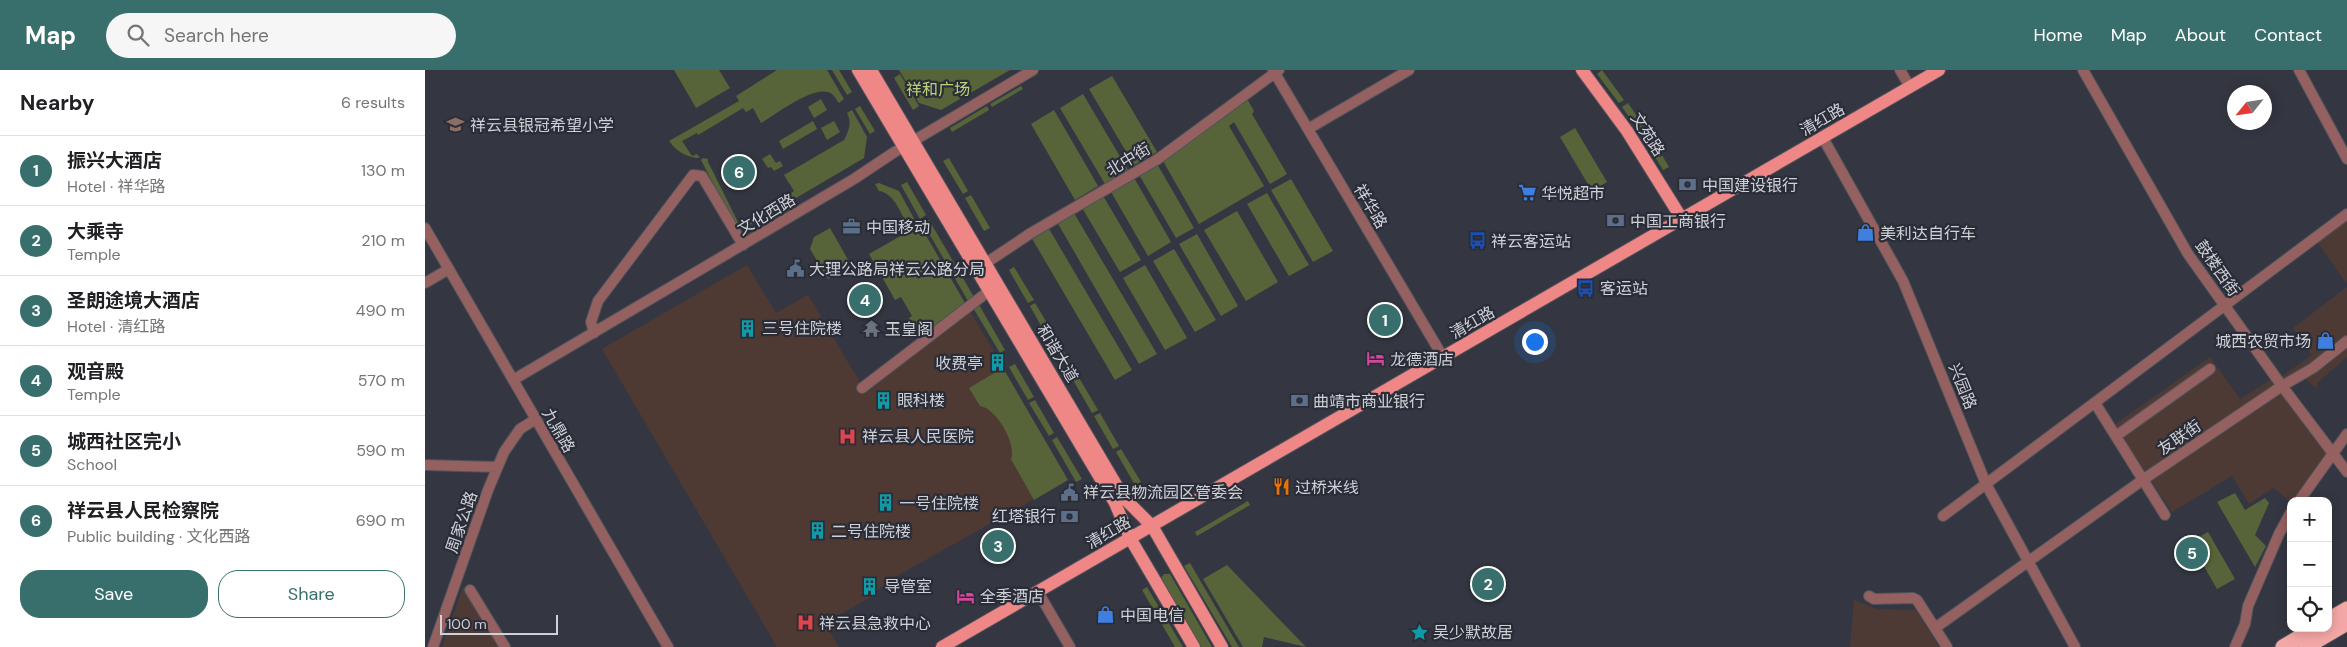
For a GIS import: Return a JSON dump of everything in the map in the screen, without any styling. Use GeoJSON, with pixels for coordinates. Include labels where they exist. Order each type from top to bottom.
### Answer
{"type":"FeatureCollection","features":[{"type":"Feature","properties":{"kind":"highway"},"geometry":{"type":"LineString","coordinates":[[2332,618],[2347,609]]}},
{"type":"Feature","properties":{"kind":"highway"},"geometry":{"type":"LineString","coordinates":[[2306,647],[2347,623]]}},
{"type":"Feature","properties":{"kind":"highway"},"geometry":{"type":"LineString","coordinates":[[2283,647],[2308,632]]}},
{"type":"Feature","properties":{"kind":"main road","name":"和谐大道"},"geometry":{"type":"LineString","coordinates":[[858,70],[909,144],[986,263],[1125,498],[1152,526],[1222,647]]}},
{"type":"Feature","properties":{"kind":"main road","name":"和谐大道"},"geometry":{"type":"LineString","coordinates":[[871,70],[989,291],[1115,504],[1130,538],[1194,647]]}},
{"type":"Feature","properties":{"kind":"main road","name":"文苑路"},"geometry":{"type":"LineString","coordinates":[[1582,70],[1623,124],[1682,219]]}},
{"type":"Feature","properties":{"kind":"main road","name":"清红路"},"geometry":{"type":"LineString","coordinates":[[942,647],[1939,70]]}},
{"type":"Feature","properties":{"kind":"street","name":"文化西路"},"geometry":{"type":"LineString","coordinates":[[513,380],[854,179],[1033,70]]}},
{"type":"Feature","properties":{"kind":"street"},"geometry":{"type":"LineString","coordinates":[[1308,130],[1409,70]]}},
{"type":"Feature","properties":{"kind":"street"},"geometry":{"type":"LineString","coordinates":[[1900,70],[1909,87]]}},
{"type":"Feature","properties":{"kind":"street","name":"鼓楼西街"},"geometry":{"type":"LineString","coordinates":[[2083,70],[2188,254],[2282,386],[2347,472]]}},
{"type":"Feature","properties":{"kind":"street"},"geometry":{"type":"LineString","coordinates":[[2299,70],[2347,158]]}},
{"type":"Feature","properties":{"kind":"street","name":"祥华路"},"geometry":{"type":"LineString","coordinates":[[1276,71],[1308,130],[1443,357]]}},
{"type":"Feature","properties":{"kind":"street","name":"北中街"},"geometry":{"type":"LineString","coordinates":[[986,263],[1031,233],[1158,159],[1276,71]]}},
{"type":"Feature","properties":{"kind":"street","name":"兴园路"},"geometry":{"type":"LineString","coordinates":[[1823,138],[1910,296],[1985,484],[2075,647]]}},
{"type":"Feature","properties":{"kind":"street"},"geometry":{"type":"LineString","coordinates":[[594,333],[591,322],[599,302],[693,174],[702,176],[743,245]]}},
{"type":"Feature","properties":{"kind":"street"},"geometry":{"type":"LineString","coordinates":[[1943,516],[2347,214]]}},
{"type":"Feature","properties":{"kind":"street","name":"九鼎路"},"geometry":{"type":"LineString","coordinates":[[425,228],[667,647]]}},
{"type":"Feature","properties":{"kind":"street"},"geometry":{"type":"LineString","coordinates":[[425,283],[449,269]]}},
{"type":"Feature","properties":{"kind":"street"},"geometry":{"type":"LineString","coordinates":[[862,388],[989,291]]}},
{"type":"Feature","properties":{"kind":"street","name":"友联街"},"geometry":{"type":"LineString","coordinates":[[1935,628],[2144,479],[2282,386],[2313,368],[2347,341]]}},
{"type":"Feature","properties":{"kind":"street"},"geometry":{"type":"LineString","coordinates":[[2116,436],[2210,369]]}},
{"type":"Feature","properties":{"kind":"street"},"geometry":{"type":"LineString","coordinates":[[2095,403],[2165,515]]}},
{"type":"Feature","properties":{"kind":"street","name":"周家公路"},"geometry":{"type":"LineString","coordinates":[[433,647],[497,467],[512,439],[520,429],[536,419]]}},
{"type":"Feature","properties":{"kind":"street"},"geometry":{"type":"LineString","coordinates":[[2302,497],[2332,452],[2347,434]]}},
{"type":"Feature","properties":{"kind":"street"},"geometry":{"type":"LineString","coordinates":[[425,465],[497,467]]}},
{"type":"Feature","properties":{"kind":"street"},"geometry":{"type":"LineString","coordinates":[[2235,647],[2245,624],[2248,606],[2261,581],[2279,534],[2287,519]]}},
{"type":"Feature","properties":{"kind":"street"},"geometry":{"type":"LineString","coordinates":[[470,590],[505,647]]}},
{"type":"Feature","properties":{"kind":"street"},"geometry":{"type":"LineString","coordinates":[[1038,592],[1070,647]]}},
{"type":"Feature","properties":{"kind":"street"},"geometry":{"type":"LineString","coordinates":[[1869,596],[1883,600],[1913,598],[1921,606],[1947,647]]}},
{"type":"Feature","properties":{"kind":"shaded area"},"geometry":{"type":"Polygon","coordinates":[[[2347,219],[2347,284],[2316,240],[2347,219]]]}},
{"type":"Feature","properties":{"kind":"shaded area","name":"祥云县人民医院"},"geometry":{"type":"Polygon","coordinates":[[[747,265],[776,313],[808,295],[861,384],[969,309],[996,355],[995,360],[1000,368],[1003,368],[1068,480],[888,581],[869,598],[832,619],[837,628],[830,632],[839,647],[777,647],[602,349],[747,265]]]}},
{"type":"Feature","properties":{"kind":"shaded area","name":"城西农贸市场"},"geometry":{"type":"Polygon","coordinates":[[[2347,287],[2347,357],[2317,383],[2317,389],[2306,379],[2291,388],[2282,376],[2312,355],[2293,328],[2347,287]]]}},
{"type":"Feature","properties":{"kind":"shaded area"},"geometry":{"type":"Polygon","coordinates":[[[2210,357],[2240,399],[2272,379],[2327,455],[2295,497],[2287,497],[2287,499],[2273,488],[2249,504],[2232,476],[2172,512],[2114,425],[2210,357]]]}},
{"type":"Feature","properties":{"kind":"shaded area"},"geometry":{"type":"Polygon","coordinates":[[[463,587],[500,647],[442,647],[463,587]]]}},
{"type":"Feature","properties":{"kind":"shaded area"},"geometry":{"type":"Polygon","coordinates":[[[1854,600],[1877,609],[1916,610],[1939,647],[1850,647],[1854,600]]]}},
{"type":"Feature","properties":{"kind":"green space"},"geometry":{"type":"Polygon","coordinates":[[[674,70],[719,70],[730,88],[696,108],[674,70]]]}},
{"type":"Feature","properties":{"kind":"green space"},"geometry":{"type":"Polygon","coordinates":[[[777,70],[827,70],[844,99],[839,103],[828,92],[812,93],[761,123],[753,108],[746,112],[743,108],[698,135],[697,133],[682,141],[692,156],[697,154],[700,158],[691,157],[682,153],[669,141],[739,101],[736,96],[777,70]]]}},
{"type":"Feature","properties":{"kind":"green space"},"geometry":{"type":"Polygon","coordinates":[[[832,70],[839,70],[852,92],[847,95],[832,70]]]}},
{"type":"Feature","properties":{"kind":"green space","name":"祥和广场"},"geometry":{"type":"Polygon","coordinates":[[[899,70],[1010,70],[941,110],[919,103],[899,70]]]}},
{"type":"Feature","properties":{"kind":"green space"},"geometry":{"type":"Polygon","coordinates":[[[1602,70],[1624,100],[1619,103],[1597,74],[1602,70]]]}},
{"type":"Feature","properties":{"kind":"green space"},"geometry":{"type":"Polygon","coordinates":[[[900,74],[919,106],[913,110],[894,78],[900,74]]]}},
{"type":"Feature","properties":{"kind":"green space"},"geometry":{"type":"Polygon","coordinates":[[[1112,76],[1157,152],[1134,165],[1089,89],[1112,76]]]}},
{"type":"Feature","properties":{"kind":"green space"},"geometry":{"type":"Polygon","coordinates":[[[1021,86],[1023,89],[992,107],[990,104],[1021,86]]]}},
{"type":"Feature","properties":{"kind":"green space"},"geometry":{"type":"Polygon","coordinates":[[[1083,94],[1128,170],[1105,184],[1060,108],[1083,94]]]}},
{"type":"Feature","properties":{"kind":"green space"},"geometry":{"type":"Polygon","coordinates":[[[1246,97],[1254,111],[1252,114],[1287,174],[1270,184],[1234,122],[1229,126],[1264,186],[1199,224],[1163,161],[1246,97]]]}},
{"type":"Feature","properties":{"kind":"green space"},"geometry":{"type":"Polygon","coordinates":[[[821,99],[827,110],[814,118],[808,107],[821,99]]]}},
{"type":"Feature","properties":{"kind":"green space"},"geometry":{"type":"Polygon","coordinates":[[[1628,103],[1649,134],[1643,137],[1622,107],[1628,103]]]}},
{"type":"Feature","properties":{"kind":"green space"},"geometry":{"type":"Polygon","coordinates":[[[860,106],[875,131],[870,134],[855,109],[860,106]]]}},
{"type":"Feature","properties":{"kind":"green space"},"geometry":{"type":"Polygon","coordinates":[[[987,106],[989,110],[952,132],[950,128],[987,106]]]}},
{"type":"Feature","properties":{"kind":"green space"},"geometry":{"type":"Polygon","coordinates":[[[852,110],[867,137],[864,158],[738,232],[701,160],[703,158],[708,159],[740,226],[786,199],[785,197],[794,191],[784,175],[844,140],[849,126],[847,113],[852,110]]]}},
{"type":"Feature","properties":{"kind":"green space"},"geometry":{"type":"Polygon","coordinates":[[[1054,110],[1098,186],[1075,200],[1031,124],[1054,110]]]}},
{"type":"Feature","properties":{"kind":"green space"},"geometry":{"type":"Polygon","coordinates":[[[813,121],[817,129],[783,149],[779,141],[813,121]]]}},
{"type":"Feature","properties":{"kind":"green space"},"geometry":{"type":"Polygon","coordinates":[[[834,121],[840,132],[827,140],[821,128],[834,121]]]}},
{"type":"Feature","properties":{"kind":"green space"},"geometry":{"type":"Polygon","coordinates":[[[1575,128],[1607,182],[1592,191],[1560,137],[1575,128]]]}},
{"type":"Feature","properties":{"kind":"green space"},"geometry":{"type":"Polygon","coordinates":[[[1650,135],[1669,167],[1663,170],[1644,139],[1650,135]]]}},
{"type":"Feature","properties":{"kind":"green space"},"geometry":{"type":"Polygon","coordinates":[[[770,154],[776,163],[780,161],[783,166],[774,171],[771,167],[768,168],[762,159],[770,154]]]}},
{"type":"Feature","properties":{"kind":"green space"},"geometry":{"type":"Polygon","coordinates":[[[949,158],[968,191],[963,194],[943,161],[949,158]]]}},
{"type":"Feature","properties":{"kind":"green space"},"geometry":{"type":"Polygon","coordinates":[[[1156,162],[1194,228],[1176,238],[1138,173],[1156,162]]]}},
{"type":"Feature","properties":{"kind":"green space"},"geometry":{"type":"Polygon","coordinates":[[[1133,176],[1171,242],[1148,256],[1110,190],[1133,176]]]}},
{"type":"Feature","properties":{"kind":"green space"},"geometry":{"type":"Polygon","coordinates":[[[1291,179],[1333,251],[1313,262],[1271,190],[1291,179]]]}},
{"type":"Feature","properties":{"kind":"green space"},"geometry":{"type":"Polygon","coordinates":[[[907,182],[926,215],[920,219],[901,185],[907,182]]]}},
{"type":"Feature","properties":{"kind":"green space"},"geometry":{"type":"Polygon","coordinates":[[[879,183],[899,191],[917,224],[909,229],[894,200],[879,191],[875,184],[879,183]]]}},
{"type":"Feature","properties":{"kind":"green space"},"geometry":{"type":"Polygon","coordinates":[[[1267,193],[1309,265],[1289,276],[1247,204],[1267,193]]]}},
{"type":"Feature","properties":{"kind":"green space"},"geometry":{"type":"Polygon","coordinates":[[[1102,194],[1141,260],[1120,272],[1081,206],[1102,194]]]}},
{"type":"Feature","properties":{"kind":"green space"},"geometry":{"type":"Polygon","coordinates":[[[971,195],[990,228],[984,231],[965,198],[971,195]]]}},
{"type":"Feature","properties":{"kind":"green space"},"geometry":{"type":"Polygon","coordinates":[[[1237,211],[1278,282],[1246,301],[1204,230],[1237,211]]]}},
{"type":"Feature","properties":{"kind":"green space"},"geometry":{"type":"Polygon","coordinates":[[[1074,213],[1157,354],[1139,364],[1057,222],[1074,213]]]}},
{"type":"Feature","properties":{"kind":"green space"},"geometry":{"type":"Polygon","coordinates":[[[929,220],[974,297],[968,301],[923,223],[929,220]]]}},
{"type":"Feature","properties":{"kind":"green space"},"geometry":{"type":"Polygon","coordinates":[[[920,225],[965,303],[920,340],[908,319],[912,316],[901,297],[895,300],[869,254],[920,225]]]}},
{"type":"Feature","properties":{"kind":"green space"},"geometry":{"type":"Polygon","coordinates":[[[1048,227],[1132,370],[1115,380],[1031,237],[1048,227]]]}},
{"type":"Feature","properties":{"kind":"green space"},"geometry":{"type":"Polygon","coordinates":[[[830,228],[851,265],[828,279],[810,249],[814,237],[830,228]]]}},
{"type":"Feature","properties":{"kind":"green space"},"geometry":{"type":"Polygon","coordinates":[[[1197,234],[1238,306],[1221,316],[1179,244],[1197,234]]]}},
{"type":"Feature","properties":{"kind":"green space"},"geometry":{"type":"Polygon","coordinates":[[[1174,249],[1216,320],[1195,332],[1153,261],[1174,249]]]}},
{"type":"Feature","properties":{"kind":"green space"},"geometry":{"type":"Polygon","coordinates":[[[1145,265],[1187,338],[1165,350],[1123,278],[1145,265]]]}},
{"type":"Feature","properties":{"kind":"green space"},"geometry":{"type":"Polygon","coordinates":[[[1014,267],[1034,300],[1028,303],[1009,270],[1014,267]]]}},
{"type":"Feature","properties":{"kind":"green space"},"geometry":{"type":"Polygon","coordinates":[[[978,303],[1005,350],[1000,353],[972,306],[978,303]]]}},
{"type":"Feature","properties":{"kind":"green space"},"geometry":{"type":"Polygon","coordinates":[[[1035,303],[1055,336],[1049,340],[1030,306],[1035,303]]]}},
{"type":"Feature","properties":{"kind":"green space"},"geometry":{"type":"Polygon","coordinates":[[[1057,340],[1076,373],[1071,376],[1052,343],[1057,340]]]}},
{"type":"Feature","properties":{"kind":"green space"},"geometry":{"type":"Polygon","coordinates":[[[1015,364],[1034,397],[1028,400],[1009,367],[1015,364]]]}},
{"type":"Feature","properties":{"kind":"green space"},"geometry":{"type":"Polygon","coordinates":[[[1003,368],[1068,480],[1034,500],[1011,459],[1011,445],[1004,428],[992,413],[980,406],[969,388],[1003,368]]]}},
{"type":"Feature","properties":{"kind":"green space"},"geometry":{"type":"Polygon","coordinates":[[[1078,376],[1098,410],[1092,413],[1073,380],[1078,376]]]}},
{"type":"Feature","properties":{"kind":"green space"},"geometry":{"type":"Polygon","coordinates":[[[1035,400],[1054,433],[1049,436],[1029,403],[1035,400]]]}},
{"type":"Feature","properties":{"kind":"green space"},"geometry":{"type":"Polygon","coordinates":[[[1100,413],[1119,446],[1113,449],[1094,416],[1100,413]]]}},
{"type":"Feature","properties":{"kind":"green space"},"geometry":{"type":"Polygon","coordinates":[[[1057,437],[1082,479],[1076,482],[1052,440],[1057,437]]]}},
{"type":"Feature","properties":{"kind":"green space"},"geometry":{"type":"Polygon","coordinates":[[[1121,449],[1141,482],[1135,485],[1116,452],[1121,449]]]}},
{"type":"Feature","properties":{"kind":"green space"},"geometry":{"type":"Polygon","coordinates":[[[2235,493],[2245,510],[2265,498],[2269,503],[2255,535],[2266,546],[2255,567],[2217,502],[2235,493]]]}},
{"type":"Feature","properties":{"kind":"green space"},"geometry":{"type":"Polygon","coordinates":[[[1248,501],[1250,505],[1197,536],[1195,532],[1248,501]]]}},
{"type":"Feature","properties":{"kind":"green space"},"geometry":{"type":"Polygon","coordinates":[[[2208,532],[2235,579],[2217,589],[2190,542],[2208,532]]]}},
{"type":"Feature","properties":{"kind":"green space"},"geometry":{"type":"Polygon","coordinates":[[[1190,563],[1239,647],[1232,647],[1184,566],[1190,563]]]}},
{"type":"Feature","properties":{"kind":"green space"},"geometry":{"type":"Polygon","coordinates":[[[1227,565],[1306,647],[1264,637],[1262,647],[1243,647],[1203,579],[1227,565]]]}},
{"type":"Feature","properties":{"kind":"green space"},"geometry":{"type":"Polygon","coordinates":[[[1164,574],[1170,574],[1212,647],[1201,647],[1161,578],[1164,574]]]}},
{"type":"Feature","properties":{"kind":"green space"},"geometry":{"type":"Polygon","coordinates":[[[1147,587],[1183,647],[1175,647],[1142,590],[1147,587]]]}},
{"type":"Feature","properties":{"kind":"place","name":"祥云县银冠希望小学"},"geometry":{"type":"Point","coordinates":[456,125]}},
{"type":"Feature","properties":{"kind":"place","name":"祥云县人民检察院"},"geometry":{"type":"Point","coordinates":[739,172]}},
{"type":"Feature","properties":{"kind":"place","name":"中国建设银行"},"geometry":{"type":"Point","coordinates":[1688,185]}},
{"type":"Feature","properties":{"kind":"place","name":"华悦超市"},"geometry":{"type":"Point","coordinates":[1527,193]}},
{"type":"Feature","properties":{"kind":"place","name":"中国工商银行"},"geometry":{"type":"Point","coordinates":[1616,221]}},
{"type":"Feature","properties":{"kind":"place","name":"中国移动"},"geometry":{"type":"Point","coordinates":[852,227]}},
{"type":"Feature","properties":{"kind":"place","name":"美利达自行车"},"geometry":{"type":"Point","coordinates":[1866,233]}},
{"type":"Feature","properties":{"kind":"place","name":"祥云客运站"},"geometry":{"type":"Point","coordinates":[1477,241]}},
{"type":"Feature","properties":{"kind":"place","name":"大理公路局祥云公路分局"},"geometry":{"type":"Point","coordinates":[795,269]}},
{"type":"Feature","properties":{"kind":"place","name":"客运站"},"geometry":{"type":"Point","coordinates":[1586,288]}},
{"type":"Feature","properties":{"kind":"place","name":"观音殿"},"geometry":{"type":"Point","coordinates":[865,300]}},
{"type":"Feature","properties":{"kind":"place","name":"振兴大酒店"},"geometry":{"type":"Point","coordinates":[1385,320]}},
{"type":"Feature","properties":{"kind":"place","name":"三号住院楼"},"geometry":{"type":"Point","coordinates":[748,328]}},
{"type":"Feature","properties":{"kind":"place","name":"玉皇阁"},"geometry":{"type":"Point","coordinates":[871,329]}},
{"type":"Feature","properties":{"kind":"place","name":"城西农贸市场"},"geometry":{"type":"Point","coordinates":[2325,341]}},
{"type":"Feature","properties":{"kind":"place","name":"龙德酒店"},"geometry":{"type":"Point","coordinates":[1376,359]}},
{"type":"Feature","properties":{"kind":"place","name":"收费亭"},"geometry":{"type":"Point","coordinates":[997,363]}},
{"type":"Feature","properties":{"kind":"place","name":"眼科楼"},"geometry":{"type":"Point","coordinates":[883,400]}},
{"type":"Feature","properties":{"kind":"place","name":"曲靖市商业银行"},"geometry":{"type":"Point","coordinates":[1299,401]}},
{"type":"Feature","properties":{"kind":"place","name":"祥云县人民医院"},"geometry":{"type":"Point","coordinates":[848,436]}},
{"type":"Feature","properties":{"kind":"place","name":"过桥米线"},"geometry":{"type":"Point","coordinates":[1281,487]}},
{"type":"Feature","properties":{"kind":"place","name":"祥云县物流园区管委会"},"geometry":{"type":"Point","coordinates":[1069,492]}},
{"type":"Feature","properties":{"kind":"place","name":"一号住院楼"},"geometry":{"type":"Point","coordinates":[885,503]}},
{"type":"Feature","properties":{"kind":"place","name":"红塔银行"},"geometry":{"type":"Point","coordinates":[1070,516]}},
{"type":"Feature","properties":{"kind":"place","name":"二号住院楼"},"geometry":{"type":"Point","coordinates":[817,531]}},
{"type":"Feature","properties":{"kind":"place","name":"圣朗途境大酒店"},"geometry":{"type":"Point","coordinates":[998,546]}},
{"type":"Feature","properties":{"kind":"place","name":"城西社区完小"},"geometry":{"type":"Point","coordinates":[2192,553]}},
{"type":"Feature","properties":{"kind":"place","name":"大乘寺"},"geometry":{"type":"Point","coordinates":[1488,584]}},
{"type":"Feature","properties":{"kind":"place","name":"导管室"},"geometry":{"type":"Point","coordinates":[870,586]}},
{"type":"Feature","properties":{"kind":"place","name":"全季酒店"},"geometry":{"type":"Point","coordinates":[966,596]}},
{"type":"Feature","properties":{"kind":"place","name":"中国电信"},"geometry":{"type":"Point","coordinates":[1106,615]}},
{"type":"Feature","properties":{"kind":"place","name":"祥云县急救中心"},"geometry":{"type":"Point","coordinates":[805,623]}},
{"type":"Feature","properties":{"kind":"place","name":"吴少默故居"},"geometry":{"type":"Point","coordinates":[1419,632]}}]}
